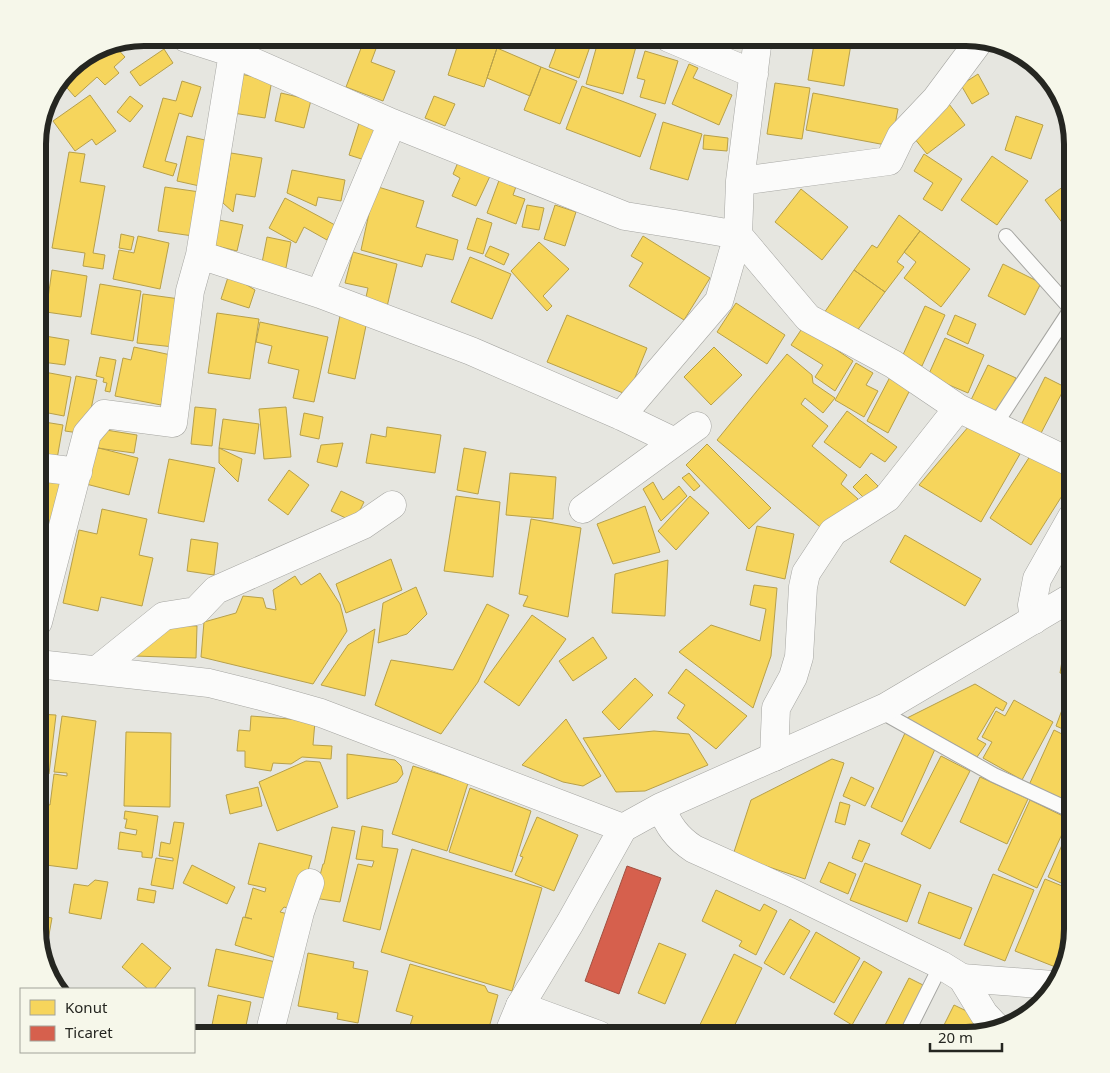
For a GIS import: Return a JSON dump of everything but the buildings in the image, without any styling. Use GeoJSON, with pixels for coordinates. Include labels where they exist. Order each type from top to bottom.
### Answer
{"type":"FeatureCollection","features":[{"type":"Feature","properties":{"kind":"street"},"geometry":{"type":"LineString","coordinates":[[211,46],[233,53],[392,122],[625,216],[738,236],[808,318],[907,372],[958,408],[1064,459]]}},
{"type":"Feature","properties":{"kind":"street"},"geometry":{"type":"LineString","coordinates":[[688,46],[754,74]]}},
{"type":"Feature","properties":{"kind":"street"},"geometry":{"type":"LineString","coordinates":[[621,416],[719,301],[738,236],[740,181],[757,46]]}},
{"type":"Feature","properties":{"kind":"street"},"geometry":{"type":"LineString","coordinates":[[740,181],[889,160],[901,136],[936,99],[975,46]]}},
{"type":"Feature","properties":{"kind":"street"},"geometry":{"type":"LineString","coordinates":[[46,592],[87,434],[104,414],[173,423],[190,291],[200,256],[233,53]]}},
{"type":"Feature","properties":{"kind":"street"},"geometry":{"type":"LineString","coordinates":[[320,294],[392,122]]}},
{"type":"Feature","properties":{"kind":"street"},"geometry":{"type":"LineString","coordinates":[[200,256],[320,294],[471,351],[621,416],[675,442]]}},
{"type":"Feature","properties":{"kind":"street"},"geometry":{"type":"LineString","coordinates":[[774,756],[776,708],[793,677],[799,657],[803,587],[806,573],[833,532],[887,498],[958,408]]}},
{"type":"Feature","properties":{"kind":"street"},"geometry":{"type":"LineString","coordinates":[[583,509],[697,426]]}},
{"type":"Feature","properties":{"kind":"street"},"geometry":{"type":"LineString","coordinates":[[46,468],[78,472]]}},
{"type":"Feature","properties":{"kind":"street"},"geometry":{"type":"LineString","coordinates":[[97,670],[164,616],[196,611],[216,590],[363,525],[392,504]]}},
{"type":"Feature","properties":{"kind":"street"},"geometry":{"type":"LineString","coordinates":[[1034,620],[1032,605],[1037,579],[1064,530]]}},
{"type":"Feature","properties":{"kind":"street"},"geometry":{"type":"LineString","coordinates":[[512,1027],[520,1006],[570,923],[623,828],[661,807],[886,707],[1064,602]]}},
{"type":"Feature","properties":{"kind":"street"},"geometry":{"type":"LineString","coordinates":[[46,665],[209,684],[322,713],[623,828]]}},
{"type":"Feature","properties":{"kind":"street"},"geometry":{"type":"LineString","coordinates":[[661,807],[674,832],[683,842],[694,849],[790,892],[951,972],[1046,984]]}},
{"type":"Feature","properties":{"kind":"street"},"geometry":{"type":"LineString","coordinates":[[271,1027],[300,912],[310,883]]}},
{"type":"Feature","properties":{"kind":"street"},"geometry":{"type":"LineString","coordinates":[[951,972],[992,1023]]}},
{"type":"Feature","properties":{"kind":"street"},"geometry":{"type":"LineString","coordinates":[[520,1006],[575,1027]]}},
{"type":"Feature","properties":{"kind":"lane"},"geometry":{"type":"LineString","coordinates":[[1006,236],[1064,301]]}},
{"type":"Feature","properties":{"kind":"lane"},"geometry":{"type":"LineString","coordinates":[[995,425],[1064,320]]}},
{"type":"Feature","properties":{"kind":"lane"},"geometry":{"type":"LineString","coordinates":[[886,707],[889,716],[986,771],[1064,807]]}},
{"type":"Feature","properties":{"kind":"lane"},"geometry":{"type":"LineString","coordinates":[[912,1027],[951,972]]}}]}
